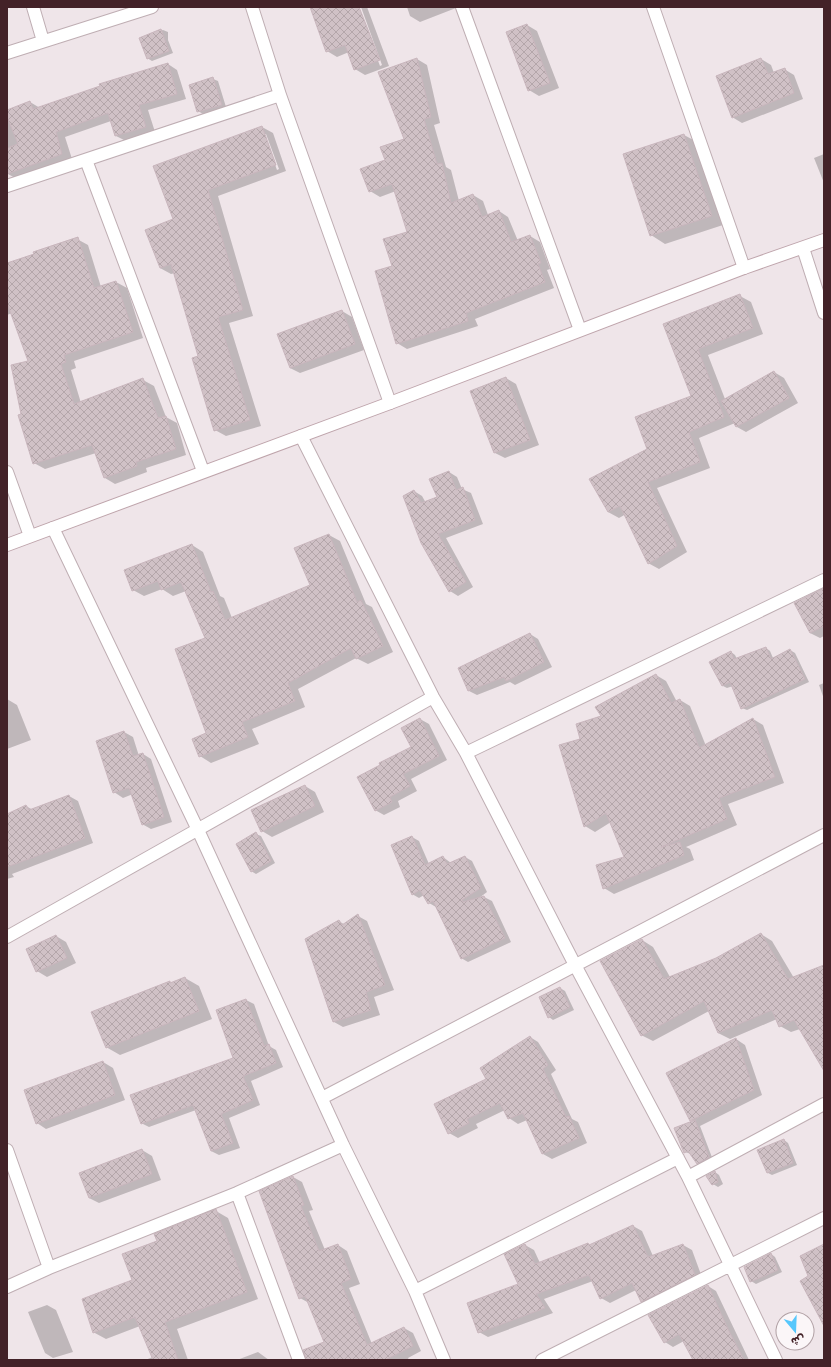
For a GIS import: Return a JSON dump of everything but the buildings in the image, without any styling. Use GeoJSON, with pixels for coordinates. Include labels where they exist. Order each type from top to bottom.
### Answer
{"type":"FeatureCollection","features":[{"type":"Feature","properties":{"kind":"street"},"geometry":{"type":"LineString","coordinates":[[33,7],[43,41]]}},
{"type":"Feature","properties":{"kind":"street"},"geometry":{"type":"LineString","coordinates":[[7,53],[152,7]]}},
{"type":"Feature","properties":{"kind":"street"},"geometry":{"type":"LineString","coordinates":[[252,7],[280,96],[390,403]]}},
{"type":"Feature","properties":{"kind":"street"},"geometry":{"type":"LineString","coordinates":[[462,7],[580,330]]}},
{"type":"Feature","properties":{"kind":"street"},"geometry":{"type":"LineString","coordinates":[[653,7],[744,268]]}},
{"type":"Feature","properties":{"kind":"street"},"geometry":{"type":"LineString","coordinates":[[7,186],[280,96]]}},
{"type":"Feature","properties":{"kind":"street"},"geometry":{"type":"LineString","coordinates":[[86,160],[203,472]]}},
{"type":"Feature","properties":{"kind":"street"},"geometry":{"type":"LineString","coordinates":[[7,546],[30,536],[390,403],[744,268],[824,240]]}},
{"type":"Feature","properties":{"kind":"street"},"geometry":{"type":"LineString","coordinates":[[802,248],[824,313]]}},
{"type":"Feature","properties":{"kind":"street"},"geometry":{"type":"LineString","coordinates":[[301,436],[433,697],[466,753],[575,965],[688,1177],[776,1360]]}},
{"type":"Feature","properties":{"kind":"street"},"geometry":{"type":"LineString","coordinates":[[7,472],[30,536]]}},
{"type":"Feature","properties":{"kind":"street"},"geometry":{"type":"LineString","coordinates":[[53,528],[198,830],[343,1145],[414,1291],[444,1360]]}},
{"type":"Feature","properties":{"kind":"street"},"geometry":{"type":"LineString","coordinates":[[466,753],[824,580]]}},
{"type":"Feature","properties":{"kind":"street"},"geometry":{"type":"LineString","coordinates":[[7,937],[433,697]]}},
{"type":"Feature","properties":{"kind":"street"},"geometry":{"type":"LineString","coordinates":[[322,1098],[824,835]]}},
{"type":"Feature","properties":{"kind":"street"},"geometry":{"type":"LineString","coordinates":[[688,1177],[824,1104]]}},
{"type":"Feature","properties":{"kind":"street"},"geometry":{"type":"LineString","coordinates":[[7,1287],[49,1268],[236,1193],[343,1145]]}},
{"type":"Feature","properties":{"kind":"street"},"geometry":{"type":"LineString","coordinates":[[7,1150],[49,1268]]}},
{"type":"Feature","properties":{"kind":"street"},"geometry":{"type":"LineString","coordinates":[[414,1291],[678,1158]]}},
{"type":"Feature","properties":{"kind":"street"},"geometry":{"type":"LineString","coordinates":[[236,1193],[299,1360]]}},
{"type":"Feature","properties":{"kind":"street"},"geometry":{"type":"LineString","coordinates":[[542,1360],[824,1218]]}}]}
